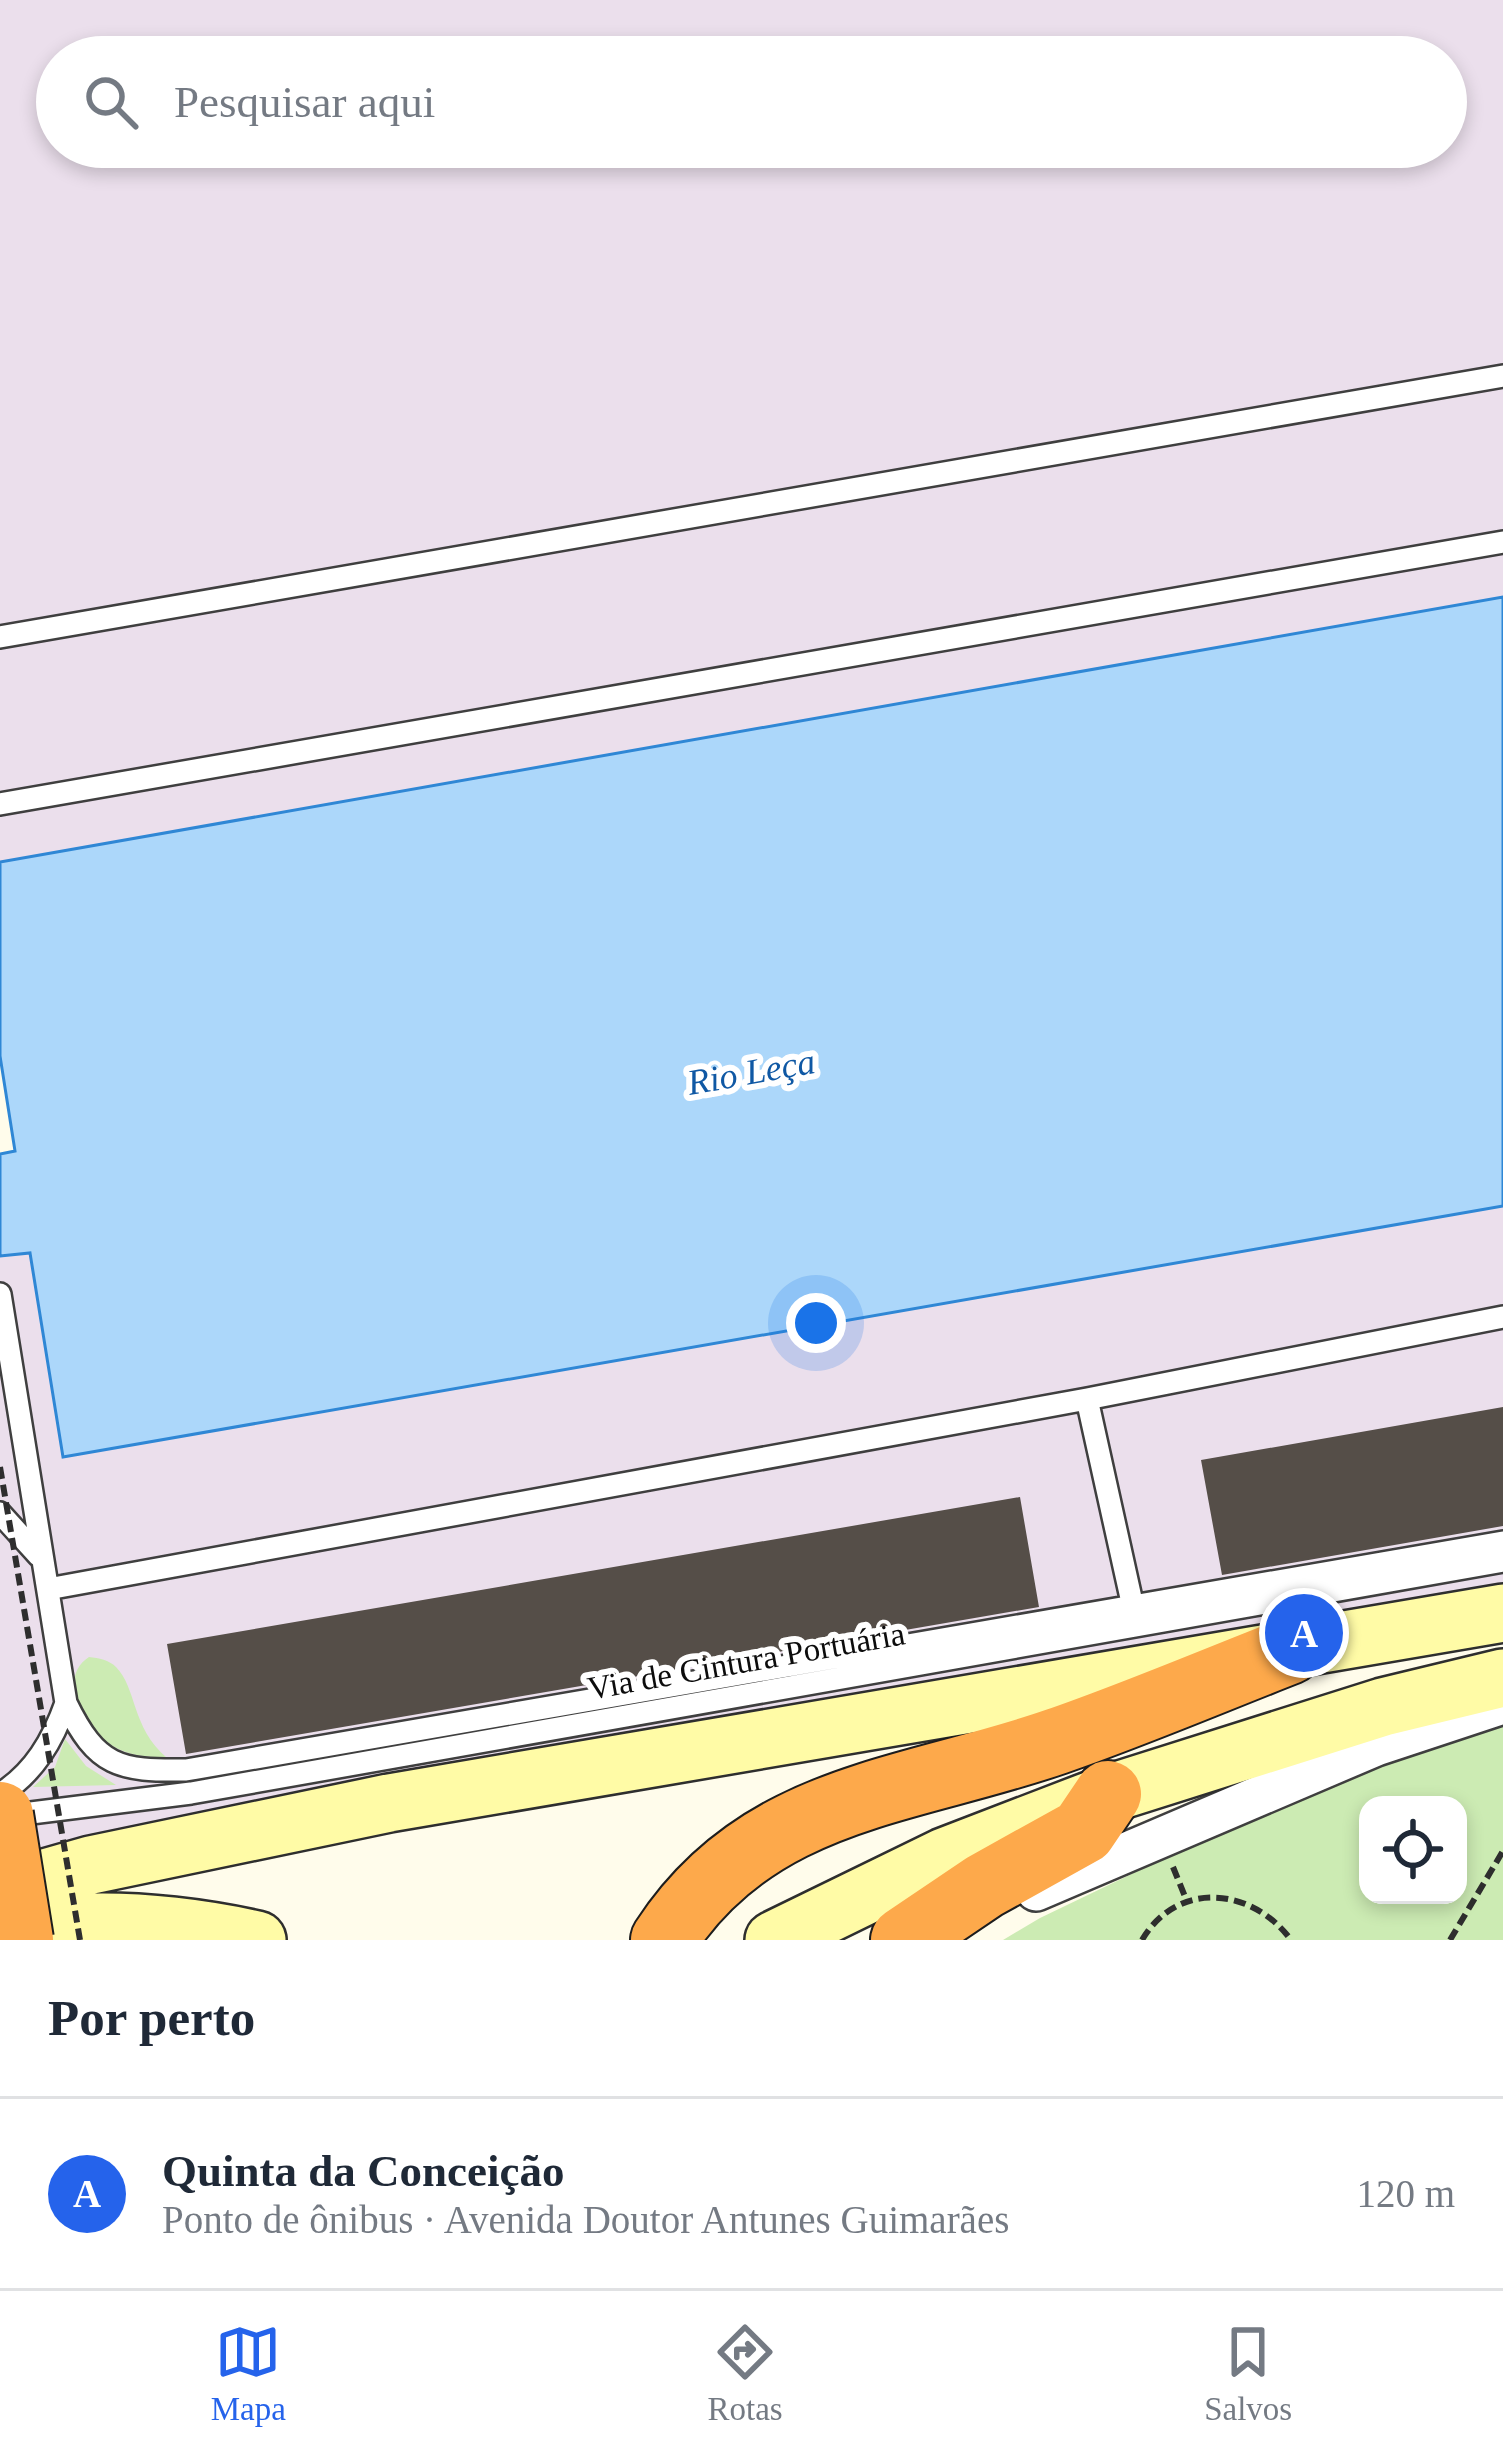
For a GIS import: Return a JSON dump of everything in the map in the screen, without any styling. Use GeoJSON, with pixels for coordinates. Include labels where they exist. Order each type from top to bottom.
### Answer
{"type":"FeatureCollection","features":[{"type":"Feature","properties":{"kind":"highway"},"geometry":{"type":"LineString","coordinates":[[675,1925],[726,1866],[794,1825],[891,1789],[1054,1743],[1289,1651]]}},
{"type":"Feature","properties":{"kind":"highway"},"geometry":{"type":"LineString","coordinates":[[904,1940],[984,1886],[1083,1831],[1108,1794]]}},
{"type":"Feature","properties":{"kind":"highway"},"geometry":{"type":"LineString","coordinates":[[0,1816],[16,1920]]}},
{"type":"Feature","properties":{"kind":"main road"},"geometry":{"type":"LineString","coordinates":[[257,1940],[208,1931],[97,1923],[26,1926],[16,1920],[91,1865],[388,1803],[1503,1613]]}},
{"type":"Feature","properties":{"kind":"main road"},"geometry":{"type":"LineString","coordinates":[[775,1940],[944,1857],[1108,1794],[1383,1707],[1503,1678]]}},
{"type":"Feature","properties":{"kind":"street"},"geometry":{"type":"LineString","coordinates":[[961,1940],[1048,1883],[1376,1747],[1503,1704]]}},
{"type":"Feature","properties":{"kind":"lane"},"geometry":{"type":"LineString","coordinates":[[0,637],[1503,376]]}},
{"type":"Feature","properties":{"kind":"lane"},"geometry":{"type":"LineString","coordinates":[[0,804],[1503,542]]}},
{"type":"Feature","properties":{"kind":"lane","name":"Via de Cintura Portuária"},"geometry":{"type":"LineString","coordinates":[[0,1294],[66,1703],[80,1732],[101,1754],[131,1770],[186,1770],[1503,1542]]}},
{"type":"Feature","properties":{"kind":"lane"},"geometry":{"type":"LineString","coordinates":[[48,1589],[1087,1399],[1503,1317]]}},
{"type":"Feature","properties":{"kind":"lane"},"geometry":{"type":"LineString","coordinates":[[1087,1399],[1133,1606]]}},
{"type":"Feature","properties":{"kind":"lane"},"geometry":{"type":"LineString","coordinates":[[0,1513],[43,1562]]}},
{"type":"Feature","properties":{"kind":"lane","name":"Via de Cintura Portuária"},"geometry":{"type":"LineString","coordinates":[[0,1816],[191,1793],[1503,1561]]}},
{"type":"Feature","properties":{"kind":"lane"},"geometry":{"type":"LineString","coordinates":[[0,1794],[56,1735],[66,1703]]}},
{"type":"Feature","properties":{"kind":"path"},"geometry":{"type":"LineString","coordinates":[[0,1467],[80,1940]]}},
{"type":"Feature","properties":{"kind":"path"},"geometry":{"type":"LineString","coordinates":[[1450,1940],[1503,1851]]}},
{"type":"Feature","properties":{"kind":"path"},"geometry":{"type":"LineString","coordinates":[[1142,1940],[1186,1899],[1212,1898],[1262,1910],[1277,1920],[1291,1940]]}},
{"type":"Feature","properties":{"kind":"shaded area"},"geometry":{"type":"Polygon","coordinates":[[[0,0],[1503,0],[1503,597],[0,862],[0,0]]]}},
{"type":"Feature","properties":{"kind":"shaded area"},"geometry":{"type":"Polygon","coordinates":[[[1503,1206],[1503,1589],[0,1863],[0,1256],[30,1252],[64,1457],[1503,1206]]]}},
{"type":"Feature","properties":{"kind":"green space"},"geometry":{"type":"Polygon","coordinates":[[[89,1657],[110,1663],[123,1676],[147,1734],[167,1758],[124,1752],[92,1727],[75,1690],[79,1666],[89,1657]]]}},
{"type":"Feature","properties":{"kind":"green space"},"geometry":{"type":"Polygon","coordinates":[[[1503,1720],[1503,1940],[1003,1940],[1298,1794],[1503,1720]]]}},
{"type":"Feature","properties":{"kind":"green space"},"geometry":{"type":"Polygon","coordinates":[[[65,1739],[86,1766],[116,1785],[33,1787],[55,1767],[65,1739]]]}},
{"type":"Feature","properties":{"kind":"water","name":"Rio Leça"},"geometry":{"type":"Polygon","coordinates":[[[1503,597],[1503,1206],[63,1457],[30,1253],[0,1256],[0,1154],[15,1151],[0,1056],[0,862],[1503,597]]]}},
{"type":"Feature","properties":{"kind":"building"},"geometry":{"type":"Polygon","coordinates":[[[1503,1407],[1503,1526],[1222,1575],[1201,1460],[1503,1407]]]}},
{"type":"Feature","properties":{"kind":"building"},"geometry":{"type":"Polygon","coordinates":[[[1020,1497],[1039,1607],[186,1754],[167,1644],[1020,1497]]]}},
{"type":"Feature","properties":{"kind":"place","name":"Quinta da Conceição"},"geometry":{"type":"Point","coordinates":[1304,1633]}}]}
